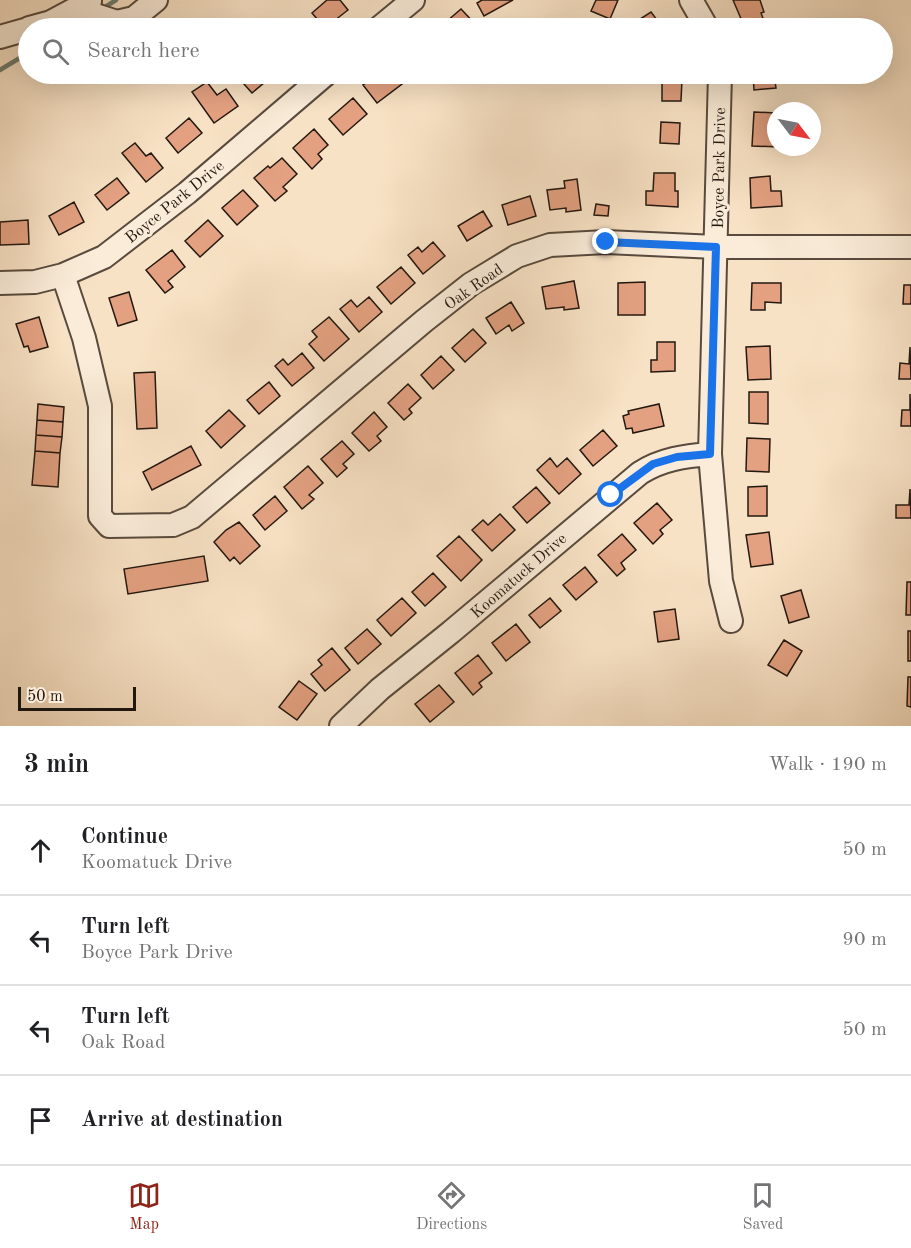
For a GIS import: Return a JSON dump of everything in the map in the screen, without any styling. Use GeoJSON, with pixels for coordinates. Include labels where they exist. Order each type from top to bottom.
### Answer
{"type":"FeatureCollection","features":[{"type":"Feature","properties":{"kind":"street"},"geometry":{"type":"LineString","coordinates":[[134,18],[156,0]]}},
{"type":"Feature","properties":{"kind":"street"},"geometry":{"type":"LineString","coordinates":[[391,18],[413,0]]}},
{"type":"Feature","properties":{"kind":"street"},"geometry":{"type":"LineString","coordinates":[[692,0],[702,18]]}},
{"type":"Feature","properties":{"kind":"street"},"geometry":{"type":"LineString","coordinates":[[62,18],[88,9],[108,18]]}},
{"type":"Feature","properties":{"kind":"street"},"geometry":{"type":"LineString","coordinates":[[0,37],[18,31]]}},
{"type":"Feature","properties":{"kind":"street","name":"Boyce Park Drive"},"geometry":{"type":"LineString","coordinates":[[0,283],[35,282],[63,275],[104,257],[188,193],[314,84]]}},
{"type":"Feature","properties":{"kind":"street","name":"Boyce Park Drive"},"geometry":{"type":"LineString","coordinates":[[720,84],[710,454],[721,581],[731,621]]}},
{"type":"Feature","properties":{"kind":"street","name":"Oak Road"},"geometry":{"type":"LineString","coordinates":[[63,275],[84,338],[100,406],[100,516],[109,526],[173,525],[192,517],[471,284],[517,256],[550,245],[606,242],[716,247],[911,247]]}},
{"type":"Feature","properties":{"kind":"street","name":"Koomatuck Drive"},"geometry":{"type":"LineString","coordinates":[[341,726],[380,689],[640,473],[653,464],[677,457],[710,454]]}},
{"type":"Feature","properties":{"kind":"building"},"geometry":{"type":"Polygon","coordinates":[[[327,0],[340,0],[348,10],[338,18],[316,18],[312,13],[327,0]]]}},
{"type":"Feature","properties":{"kind":"building"},"geometry":{"type":"Polygon","coordinates":[[[482,0],[513,0],[484,16],[477,3],[482,0]]]}},
{"type":"Feature","properties":{"kind":"building"},"geometry":{"type":"Polygon","coordinates":[[[596,0],[618,0],[610,18],[591,11],[596,0]]]}},
{"type":"Feature","properties":{"kind":"building"},"geometry":{"type":"Polygon","coordinates":[[[733,0],[760,0],[764,12],[761,13],[763,18],[741,18],[733,0]]]}},
{"type":"Feature","properties":{"kind":"building"},"geometry":{"type":"Polygon","coordinates":[[[461,9],[470,18],[451,18],[461,9]]]}},
{"type":"Feature","properties":{"kind":"building"},"geometry":{"type":"Polygon","coordinates":[[[651,12],[656,18],[642,18],[651,12]]]}},
{"type":"Feature","properties":{"kind":"building"},"geometry":{"type":"Polygon","coordinates":[[[204,84],[209,84],[217,95],[226,89],[238,106],[214,123],[192,92],[204,84]]]}},
{"type":"Feature","properties":{"kind":"building"},"geometry":{"type":"Polygon","coordinates":[[[244,84],[263,84],[252,93],[244,84]]]}},
{"type":"Feature","properties":{"kind":"building"},"geometry":{"type":"Polygon","coordinates":[[[364,84],[402,84],[377,103],[364,84]]]}},
{"type":"Feature","properties":{"kind":"building"},"geometry":{"type":"Polygon","coordinates":[[[662,84],[682,84],[681,101],[662,101],[662,84]]]}},
{"type":"Feature","properties":{"kind":"building"},"geometry":{"type":"Polygon","coordinates":[[[754,84],[775,84],[776,88],[754,90],[754,84]]]}},
{"type":"Feature","properties":{"kind":"building"},"geometry":{"type":"Polygon","coordinates":[[[353,98],[367,114],[343,135],[329,119],[353,98]]]}},
{"type":"Feature","properties":{"kind":"building"},"geometry":{"type":"Polygon","coordinates":[[[754,112],[767,113],[767,147],[752,146],[754,112]]]}},
{"type":"Feature","properties":{"kind":"building"},"geometry":{"type":"Polygon","coordinates":[[[189,118],[202,133],[178,153],[166,138],[189,118]]]}},
{"type":"Feature","properties":{"kind":"building"},"geometry":{"type":"Polygon","coordinates":[[[661,122],[680,123],[679,144],[660,143],[661,122]]]}},
{"type":"Feature","properties":{"kind":"building"},"geometry":{"type":"Polygon","coordinates":[[[314,129],[328,145],[318,154],[322,159],[312,169],[293,148],[314,129]]]}},
{"type":"Feature","properties":{"kind":"building"},"geometry":{"type":"Polygon","coordinates":[[[135,143],[146,156],[151,153],[163,168],[146,182],[122,153],[135,143]]]}},
{"type":"Feature","properties":{"kind":"building"},"geometry":{"type":"Polygon","coordinates":[[[282,158],[297,174],[283,187],[287,191],[275,201],[254,178],[282,158]]]}},
{"type":"Feature","properties":{"kind":"building"},"geometry":{"type":"Polygon","coordinates":[[[654,173],[675,173],[678,207],[646,205],[646,191],[653,191],[654,173]]]}},
{"type":"Feature","properties":{"kind":"building"},"geometry":{"type":"Polygon","coordinates":[[[770,176],[771,191],[781,191],[782,206],[751,208],[750,178],[770,176]]]}},
{"type":"Feature","properties":{"kind":"building"},"geometry":{"type":"Polygon","coordinates":[[[117,178],[129,193],[107,210],[95,195],[117,178]]]}},
{"type":"Feature","properties":{"kind":"building"},"geometry":{"type":"Polygon","coordinates":[[[577,179],[581,210],[566,212],[566,208],[550,210],[547,190],[565,188],[564,181],[577,179]]]}},
{"type":"Feature","properties":{"kind":"building"},"geometry":{"type":"Polygon","coordinates":[[[243,190],[258,206],[237,225],[222,208],[243,190]]]}},
{"type":"Feature","properties":{"kind":"building"},"geometry":{"type":"Polygon","coordinates":[[[530,196],[536,216],[508,225],[502,205],[530,196]]]}},
{"type":"Feature","properties":{"kind":"building"},"geometry":{"type":"Polygon","coordinates":[[[74,202],[84,222],[59,235],[49,216],[74,202]]]}},
{"type":"Feature","properties":{"kind":"building"},"geometry":{"type":"Polygon","coordinates":[[[596,204],[609,206],[608,216],[594,215],[596,204]]]}},
{"type":"Feature","properties":{"kind":"building"},"geometry":{"type":"Polygon","coordinates":[[[483,211],[492,226],[467,241],[458,226],[483,211]]]}},
{"type":"Feature","properties":{"kind":"building"},"geometry":{"type":"Polygon","coordinates":[[[28,220],[29,244],[0,245],[0,222],[28,220]]]}},
{"type":"Feature","properties":{"kind":"building"},"geometry":{"type":"Polygon","coordinates":[[[208,220],[223,236],[200,257],[185,241],[208,220]]]}},
{"type":"Feature","properties":{"kind":"building"},"geometry":{"type":"Polygon","coordinates":[[[433,242],[445,256],[423,274],[408,255],[418,247],[422,252],[433,242]]]}},
{"type":"Feature","properties":{"kind":"building"},"geometry":{"type":"Polygon","coordinates":[[[172,250],[185,267],[168,281],[173,287],[165,293],[146,270],[172,250]]]}},
{"type":"Feature","properties":{"kind":"building"},"geometry":{"type":"Polygon","coordinates":[[[401,267],[415,283],[391,304],[377,287],[401,267]]]}},
{"type":"Feature","properties":{"kind":"building"},"geometry":{"type":"Polygon","coordinates":[[[574,281],[579,308],[546,309],[542,287],[574,281]]]}},
{"type":"Feature","properties":{"kind":"building"},"geometry":{"type":"Polygon","coordinates":[[[645,282],[645,315],[618,315],[618,283],[645,282]]]}},
{"type":"Feature","properties":{"kind":"building"},"geometry":{"type":"Polygon","coordinates":[[[752,283],[781,283],[781,303],[765,302],[765,310],[751,310],[752,283]]]}},
{"type":"Feature","properties":{"kind":"building"},"geometry":{"type":"Polygon","coordinates":[[[904,285],[911,285],[911,304],[903,304],[904,285]]]}},
{"type":"Feature","properties":{"kind":"building"},"geometry":{"type":"Polygon","coordinates":[[[129,292],[137,320],[118,326],[109,298],[129,292]]]}},
{"type":"Feature","properties":{"kind":"building"},"geometry":{"type":"Polygon","coordinates":[[[369,297],[382,312],[359,332],[340,309],[351,300],[357,307],[369,297]]]}},
{"type":"Feature","properties":{"kind":"building"},"geometry":{"type":"Polygon","coordinates":[[[511,302],[524,323],[512,331],[509,325],[496,334],[486,318],[511,302]]]}},
{"type":"Feature","properties":{"kind":"building"},"geometry":{"type":"Polygon","coordinates":[[[39,317],[48,347],[30,352],[28,346],[24,347],[16,324],[39,317]]]}},
{"type":"Feature","properties":{"kind":"building"},"geometry":{"type":"Polygon","coordinates":[[[329,317],[349,339],[324,361],[309,344],[317,337],[312,331],[329,317]]]}},
{"type":"Feature","properties":{"kind":"building"},"geometry":{"type":"Polygon","coordinates":[[[473,329],[486,343],[465,362],[452,348],[473,329]]]}},
{"type":"Feature","properties":{"kind":"building"},"geometry":{"type":"Polygon","coordinates":[[[657,342],[675,342],[675,371],[651,372],[651,360],[657,360],[657,342]]]}},
{"type":"Feature","properties":{"kind":"building"},"geometry":{"type":"Polygon","coordinates":[[[770,346],[771,379],[748,380],[746,347],[770,346]]]}},
{"type":"Feature","properties":{"kind":"building"},"geometry":{"type":"Polygon","coordinates":[[[910,347],[911,379],[899,379],[900,363],[909,364],[910,347]]]}},
{"type":"Feature","properties":{"kind":"building"},"geometry":{"type":"Polygon","coordinates":[[[302,353],[314,368],[292,386],[275,366],[283,359],[288,365],[302,353]]]}},
{"type":"Feature","properties":{"kind":"building"},"geometry":{"type":"Polygon","coordinates":[[[441,356],[454,370],[433,389],[421,375],[441,356]]]}},
{"type":"Feature","properties":{"kind":"building"},"geometry":{"type":"Polygon","coordinates":[[[155,372],[157,428],[137,429],[134,373],[155,372]]]}},
{"type":"Feature","properties":{"kind":"building"},"geometry":{"type":"Polygon","coordinates":[[[269,382],[280,396],[259,414],[247,400],[269,382]]]}},
{"type":"Feature","properties":{"kind":"building"},"geometry":{"type":"Polygon","coordinates":[[[408,384],[421,398],[409,409],[412,413],[404,420],[388,403],[408,384]]]}},
{"type":"Feature","properties":{"kind":"building"},"geometry":{"type":"Polygon","coordinates":[[[749,392],[768,392],[768,424],[749,423],[749,392]]]}},
{"type":"Feature","properties":{"kind":"building"},"geometry":{"type":"Polygon","coordinates":[[[910,394],[911,426],[901,426],[902,410],[910,410],[910,394]]]}},
{"type":"Feature","properties":{"kind":"building"},"geometry":{"type":"Polygon","coordinates":[[[38,404],[64,407],[63,422],[37,420],[38,404]]]}},
{"type":"Feature","properties":{"kind":"building"},"geometry":{"type":"Polygon","coordinates":[[[659,404],[664,426],[633,433],[632,428],[626,429],[623,416],[629,414],[628,411],[659,404]]]}},
{"type":"Feature","properties":{"kind":"building"},"geometry":{"type":"Polygon","coordinates":[[[229,410],[245,426],[221,448],[206,431],[229,410]]]}},
{"type":"Feature","properties":{"kind":"building"},"geometry":{"type":"Polygon","coordinates":[[[374,412],[387,427],[377,436],[381,441],[369,451],[352,433],[374,412]]]}},
{"type":"Feature","properties":{"kind":"building"},"geometry":{"type":"Polygon","coordinates":[[[37,420],[63,422],[62,437],[36,435],[37,420]]]}},
{"type":"Feature","properties":{"kind":"building"},"geometry":{"type":"Polygon","coordinates":[[[603,430],[617,446],[593,466],[580,450],[603,430]]]}},
{"type":"Feature","properties":{"kind":"building"},"geometry":{"type":"Polygon","coordinates":[[[36,435],[62,437],[60,453],[35,451],[36,435]]]}},
{"type":"Feature","properties":{"kind":"building"},"geometry":{"type":"Polygon","coordinates":[[[747,438],[770,439],[769,472],[746,471],[747,438]]]}},
{"type":"Feature","properties":{"kind":"building"},"geometry":{"type":"Polygon","coordinates":[[[342,441],[354,454],[343,464],[347,468],[337,477],[321,459],[342,441]]]}},
{"type":"Feature","properties":{"kind":"building"},"geometry":{"type":"Polygon","coordinates":[[[191,446],[201,465],[152,490],[143,472],[191,446]]]}},
{"type":"Feature","properties":{"kind":"building"},"geometry":{"type":"Polygon","coordinates":[[[35,451],[60,453],[58,487],[32,485],[35,451]]]}},
{"type":"Feature","properties":{"kind":"building"},"geometry":{"type":"Polygon","coordinates":[[[550,458],[557,467],[567,458],[581,474],[559,494],[537,470],[550,458]]]}},
{"type":"Feature","properties":{"kind":"building"},"geometry":{"type":"Polygon","coordinates":[[[308,466],[323,483],[309,495],[314,499],[302,509],[284,487],[308,466]]]}},
{"type":"Feature","properties":{"kind":"building"},"geometry":{"type":"Polygon","coordinates":[[[767,486],[767,516],[748,516],[748,487],[767,486]]]}},
{"type":"Feature","properties":{"kind":"building"},"geometry":{"type":"Polygon","coordinates":[[[536,487],[550,503],[527,523],[513,507],[536,487]]]}},
{"type":"Feature","properties":{"kind":"building"},"geometry":{"type":"Polygon","coordinates":[[[910,489],[911,518],[896,518],[896,505],[909,505],[910,489]]]}},
{"type":"Feature","properties":{"kind":"building"},"geometry":{"type":"Polygon","coordinates":[[[275,496],[287,511],[265,530],[253,515],[275,496]]]}},
{"type":"Feature","properties":{"kind":"building"},"geometry":{"type":"Polygon","coordinates":[[[657,503],[672,520],[660,530],[663,534],[653,544],[634,523],[657,503]]]}},
{"type":"Feature","properties":{"kind":"building"},"geometry":{"type":"Polygon","coordinates":[[[500,514],[515,530],[492,551],[472,530],[483,520],[488,525],[500,514]]]}},
{"type":"Feature","properties":{"kind":"building"},"geometry":{"type":"Polygon","coordinates":[[[239,522],[260,546],[240,564],[234,557],[230,561],[214,542],[226,530],[239,522]]]}},
{"type":"Feature","properties":{"kind":"building"},"geometry":{"type":"Polygon","coordinates":[[[769,532],[773,564],[751,567],[746,535],[769,532]]]}},
{"type":"Feature","properties":{"kind":"building"},"geometry":{"type":"Polygon","coordinates":[[[622,534],[636,550],[621,563],[625,569],[617,576],[598,555],[622,534]]]}},
{"type":"Feature","properties":{"kind":"building"},"geometry":{"type":"Polygon","coordinates":[[[459,536],[482,560],[461,581],[437,556],[459,536]]]}},
{"type":"Feature","properties":{"kind":"building"},"geometry":{"type":"Polygon","coordinates":[[[204,556],[208,581],[128,594],[124,569],[204,556]]]}},
{"type":"Feature","properties":{"kind":"building"},"geometry":{"type":"Polygon","coordinates":[[[585,567],[597,582],[576,600],[563,585],[585,567]]]}},
{"type":"Feature","properties":{"kind":"building"},"geometry":{"type":"Polygon","coordinates":[[[433,573],[446,587],[425,606],[412,592],[433,573]]]}},
{"type":"Feature","properties":{"kind":"building"},"geometry":{"type":"Polygon","coordinates":[[[907,582],[911,582],[911,615],[906,615],[907,582]]]}},
{"type":"Feature","properties":{"kind":"building"},"geometry":{"type":"Polygon","coordinates":[[[801,590],[809,617],[789,623],[781,596],[801,590]]]}},
{"type":"Feature","properties":{"kind":"building"},"geometry":{"type":"Polygon","coordinates":[[[402,598],[416,613],[391,636],[377,620],[402,598]]]}},
{"type":"Feature","properties":{"kind":"building"},"geometry":{"type":"Polygon","coordinates":[[[550,598],[561,611],[540,628],[529,615],[550,598]]]}},
{"type":"Feature","properties":{"kind":"building"},"geometry":{"type":"Polygon","coordinates":[[[675,609],[679,639],[658,642],[654,612],[675,609]]]}},
{"type":"Feature","properties":{"kind":"building"},"geometry":{"type":"Polygon","coordinates":[[[516,624],[530,642],[506,661],[492,643],[516,624]]]}},
{"type":"Feature","properties":{"kind":"building"},"geometry":{"type":"Polygon","coordinates":[[[367,629],[381,644],[358,664],[345,648],[367,629]]]}},
{"type":"Feature","properties":{"kind":"building"},"geometry":{"type":"Polygon","coordinates":[[[908,631],[911,631],[911,661],[908,661],[908,631]]]}},
{"type":"Feature","properties":{"kind":"building"},"geometry":{"type":"Polygon","coordinates":[[[784,640],[802,651],[787,676],[768,665],[784,640]]]}},
{"type":"Feature","properties":{"kind":"building"},"geometry":{"type":"Polygon","coordinates":[[[332,648],[350,670],[325,691],[311,674],[322,665],[318,660],[332,648]]]}},
{"type":"Feature","properties":{"kind":"building"},"geometry":{"type":"Polygon","coordinates":[[[478,655],[492,673],[479,683],[482,687],[473,695],[455,673],[478,655]]]}},
{"type":"Feature","properties":{"kind":"building"},"geometry":{"type":"Polygon","coordinates":[[[908,677],[911,677],[911,707],[907,706],[908,677]]]}},
{"type":"Feature","properties":{"kind":"building"},"geometry":{"type":"Polygon","coordinates":[[[299,681],[317,694],[297,720],[279,707],[299,681]]]}},
{"type":"Feature","properties":{"kind":"building"},"geometry":{"type":"Polygon","coordinates":[[[439,685],[454,702],[430,722],[415,704],[439,685]]]}},
{"type":"Feature","properties":{"kind":"waterway"},"geometry":{"type":"LineString","coordinates":[[102,9],[116,0]]}},
{"type":"Feature","properties":{"kind":"waterway"},"geometry":{"type":"LineString","coordinates":[[0,70],[18,59]]}},
{"type":"Feature","properties":{"kind":"route"},"geometry":{"type":"LineString","coordinates":[[606,242],[716,247],[710,454],[677,457],[653,464],[611,495]]}}]}
